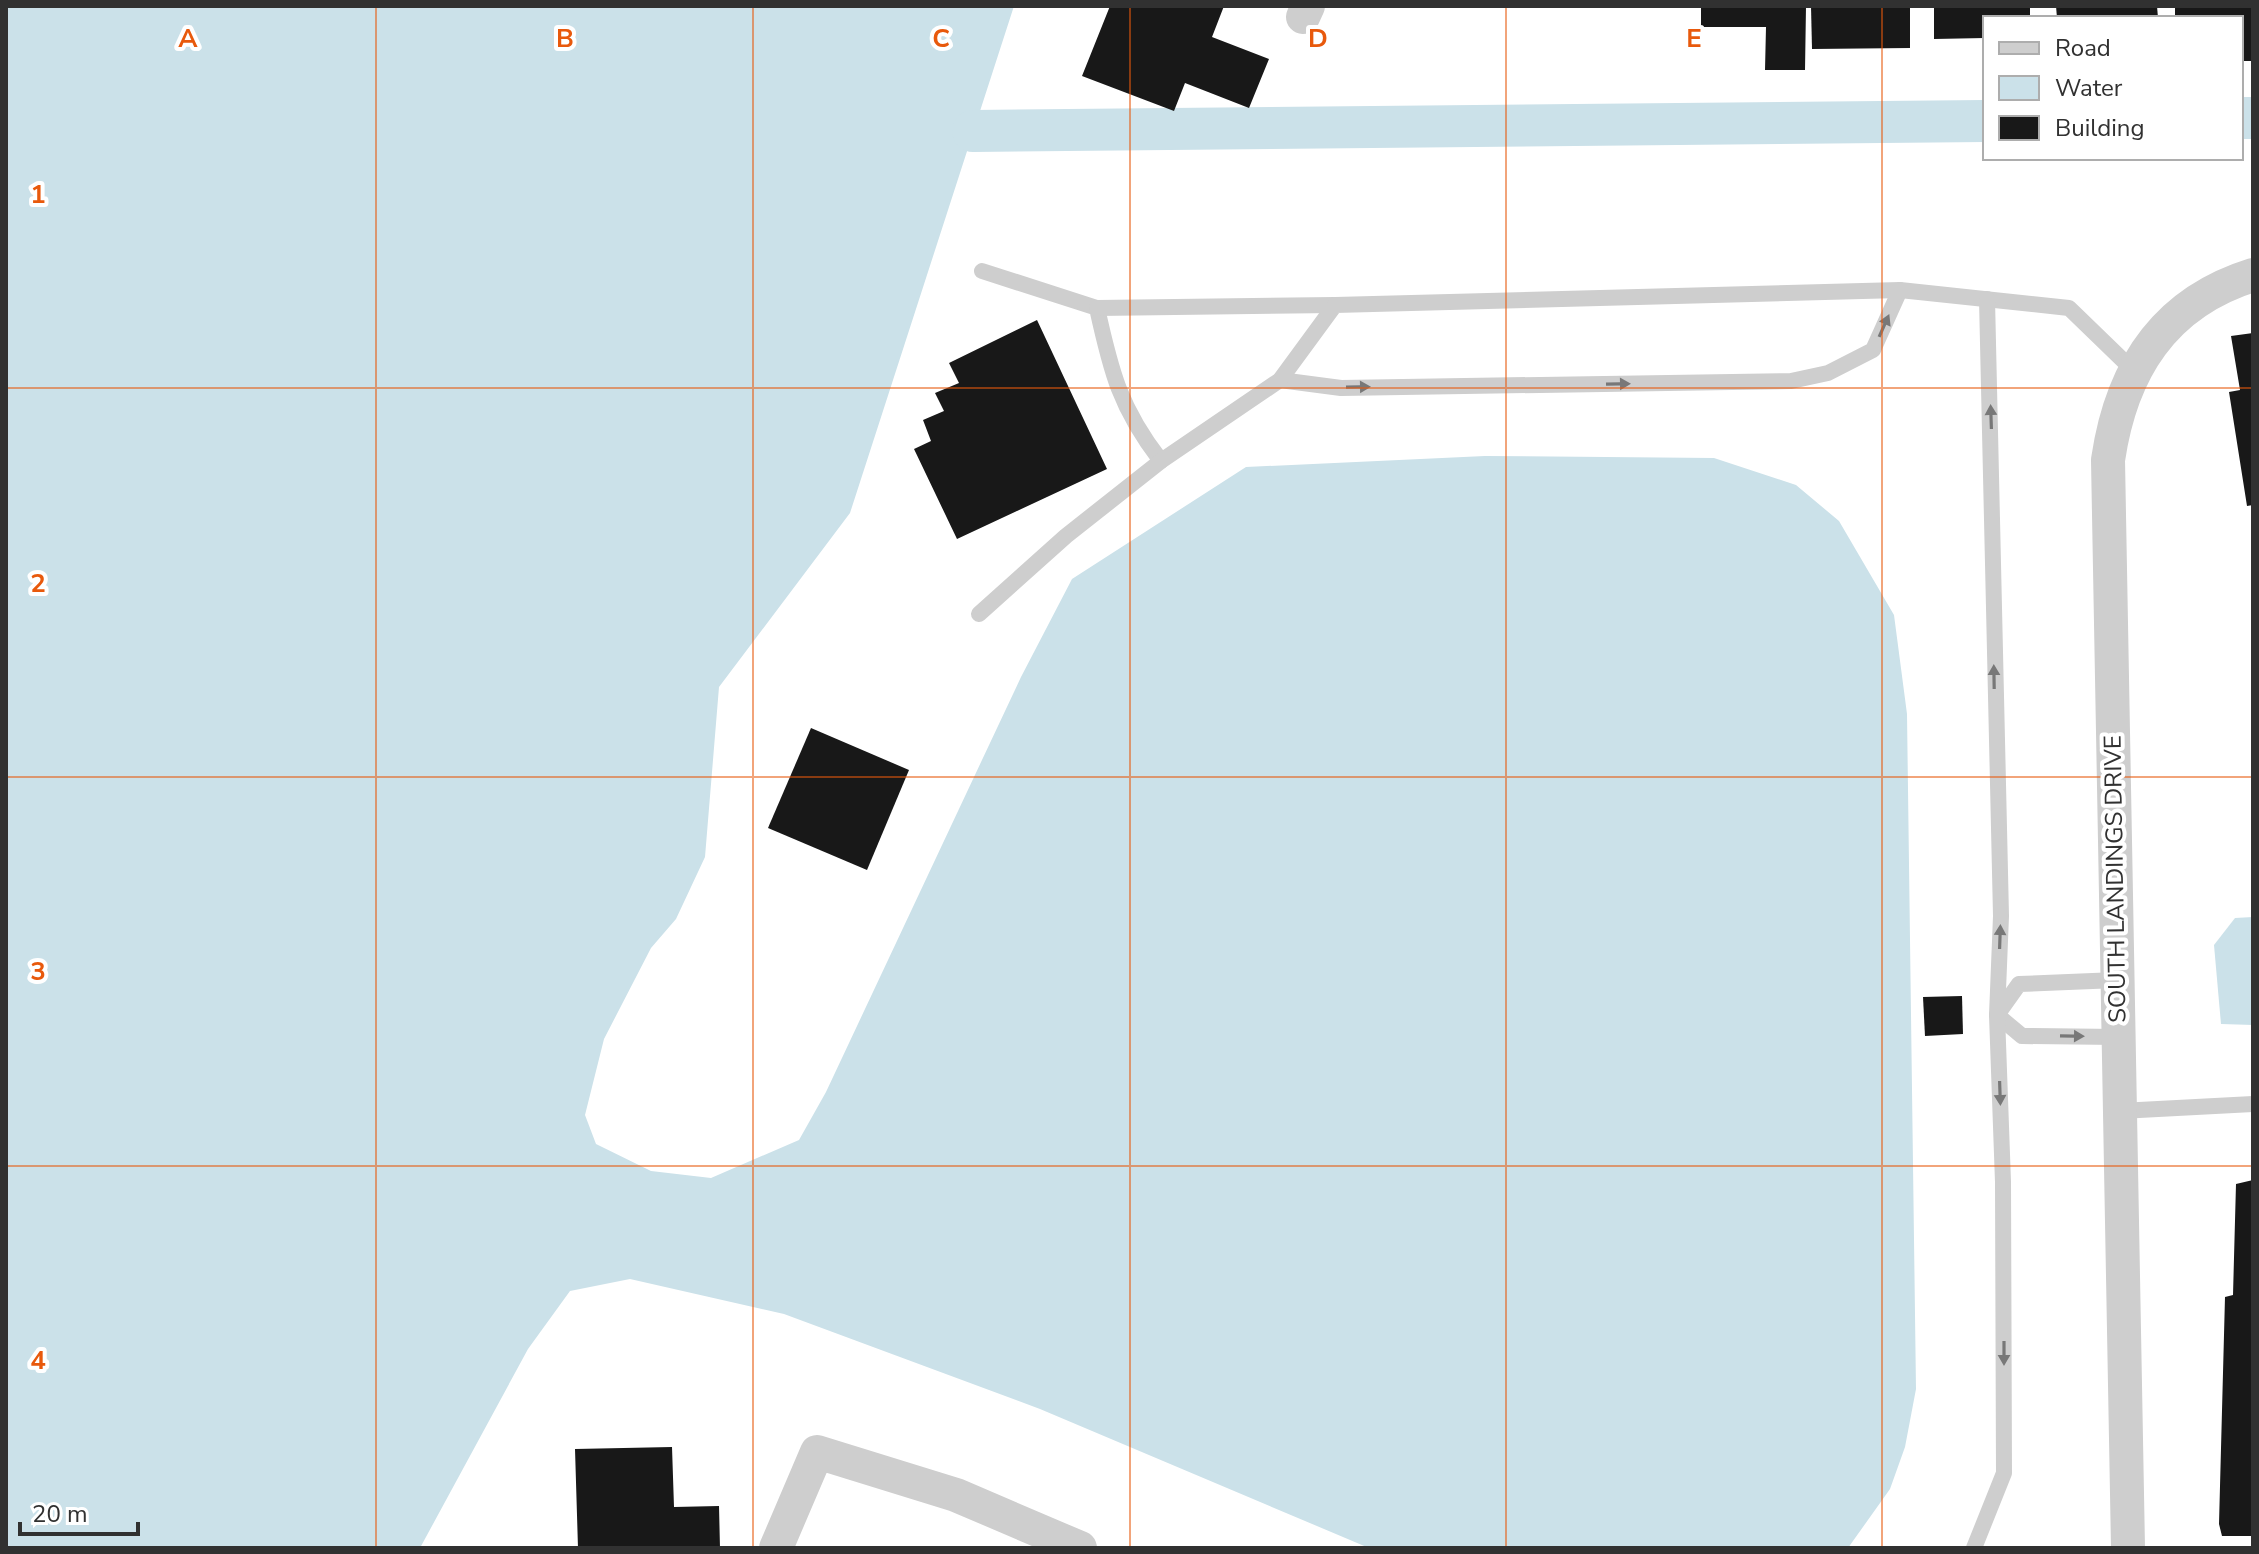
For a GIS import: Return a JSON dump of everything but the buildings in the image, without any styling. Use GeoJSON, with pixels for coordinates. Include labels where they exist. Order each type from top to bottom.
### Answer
{"type":"FeatureCollection","features":[{"type":"Feature","properties":{"kind":"street","name":"SOUTH LANDINGS DRIVE"},"geometry":{"type":"LineString","coordinates":[[2128,1548],[2108,460],[2114,417],[2133,370],[2159,334],[2195,303],[2253,275]]}},
{"type":"Feature","properties":{"kind":"street"},"geometry":{"type":"LineString","coordinates":[[776,1548],[817,1452],[956,1495],[1080,1548]]}},
{"type":"Feature","properties":{"kind":"lane"},"geometry":{"type":"LineString","coordinates":[[982,271],[1097,308],[1900,290],[2069,308],[2133,370]]}},
{"type":"Feature","properties":{"kind":"lane"},"geometry":{"type":"LineString","coordinates":[[1280,380],[1341,388],[1791,381],[1828,373],[1873,350],[1900,290]]}},
{"type":"Feature","properties":{"kind":"lane"},"geometry":{"type":"LineString","coordinates":[[1974,1548],[2004,1473],[2003,1182],[1997,1015],[2001,916],[1987,299]]}},
{"type":"Feature","properties":{"kind":"lane"},"geometry":{"type":"LineString","coordinates":[[979,614],[1066,536],[1161,461],[1280,380],[1335,305]]}},
{"type":"Feature","properties":{"kind":"lane"},"geometry":{"type":"LineString","coordinates":[[1097,308],[1111,375],[1133,426],[1161,461]]}},
{"type":"Feature","properties":{"kind":"lane"},"geometry":{"type":"LineString","coordinates":[[1997,1015],[2019,984],[2117,980]]}},
{"type":"Feature","properties":{"kind":"lane"},"geometry":{"type":"LineString","coordinates":[[1997,1015],[2022,1036],[2118,1037]]}},
{"type":"Feature","properties":{"kind":"lane"},"geometry":{"type":"LineString","coordinates":[[2120,1111],[2253,1104]]}},
{"type":"Feature","properties":{"kind":"water"},"geometry":{"type":"Polygon","coordinates":[[[6,6],[1014,6],[850,513],[719,687],[705,857],[676,919],[651,948],[604,1039],[585,1115],[596,1144],[651,1171],[711,1178],[799,1140],[826,1092],[1021,677],[1072,579],[1246,467],[1485,456],[1714,458],[1796,485],[1839,521],[1894,615],[1907,714],[1916,1389],[1905,1447],[1890,1489],[1848,1548],[1369,1548],[1040,1409],[784,1314],[630,1279],[570,1291],[528,1349],[420,1548],[6,1548],[6,6]]]}},
{"type":"Feature","properties":{"kind":"water"},"geometry":{"type":"Polygon","coordinates":[[[2253,917],[2253,1025],[2221,1024],[2214,945],[2235,918],[2253,917]]]}},
{"type":"Feature","properties":{"kind":"waterway"},"geometry":{"type":"LineString","coordinates":[[2243,118],[2253,118]]}},
{"type":"Feature","properties":{"kind":"waterway"},"geometry":{"type":"LineString","coordinates":[[973,131],[1983,121]]}}]}
